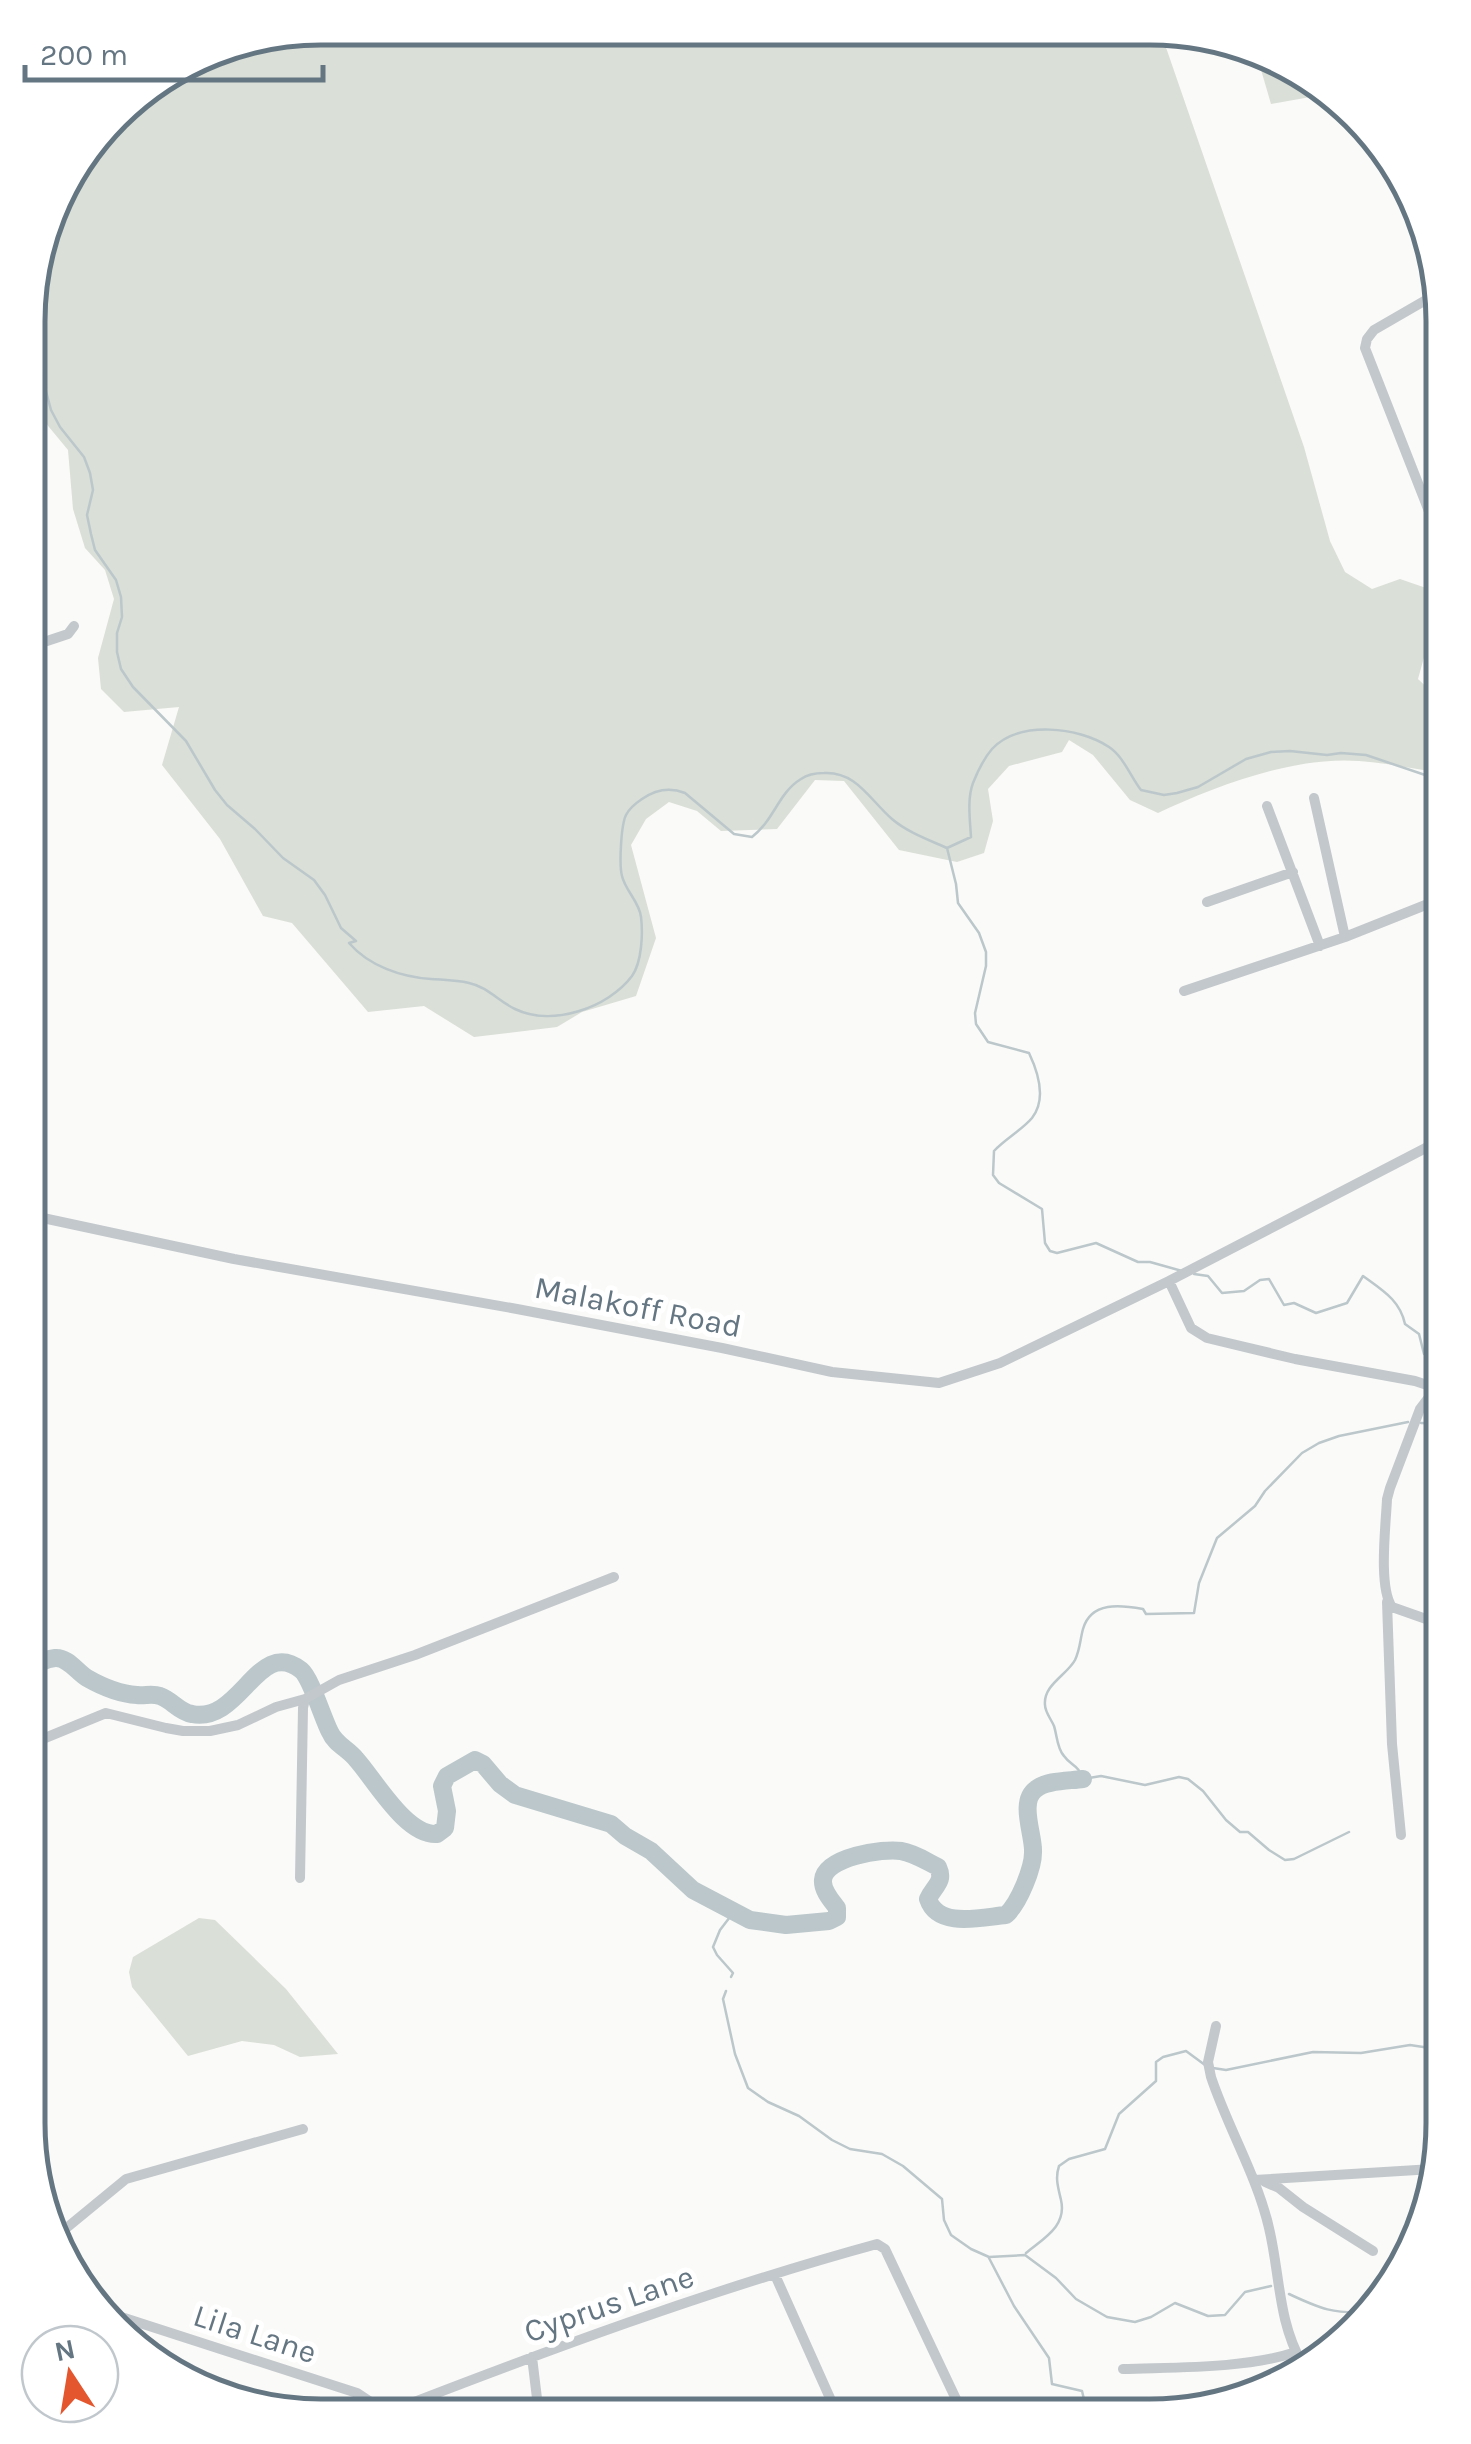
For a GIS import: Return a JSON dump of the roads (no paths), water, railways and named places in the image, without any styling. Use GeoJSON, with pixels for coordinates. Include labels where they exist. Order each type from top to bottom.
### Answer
{"type":"FeatureCollection","features":[{"type":"Feature","properties":{"kind":"street"},"geometry":{"type":"LineString","coordinates":[[1425,301],[1374,330],[1365,348],[1426,501]]}},
{"type":"Feature","properties":{"kind":"street"},"geometry":{"type":"LineString","coordinates":[[45,642],[68,634],[74,626]]}},
{"type":"Feature","properties":{"kind":"street"},"geometry":{"type":"LineString","coordinates":[[1314,798],[1345,937]]}},
{"type":"Feature","properties":{"kind":"street"},"geometry":{"type":"LineString","coordinates":[[1267,806],[1320,946]]}},
{"type":"Feature","properties":{"kind":"street"},"geometry":{"type":"LineString","coordinates":[[1207,902],[1293,872]]}},
{"type":"Feature","properties":{"kind":"street"},"geometry":{"type":"LineString","coordinates":[[1184,992],[1426,905]]}},
{"type":"Feature","properties":{"kind":"street","name":"Malakoff Road"},"geometry":{"type":"LineString","coordinates":[[45,1218],[234,1259],[592,1323],[832,1372],[939,1382],[1000,1362],[1174,1279],[1426,1148]]}},
{"type":"Feature","properties":{"kind":"street"},"geometry":{"type":"LineString","coordinates":[[1174,1279],[1191,1328],[1206,1338],[1425,1383]]}},
{"type":"Feature","properties":{"kind":"street"},"geometry":{"type":"LineString","coordinates":[[1401,1836],[1392,1744],[1384,1566],[1387,1498],[1425,1401]]}},
{"type":"Feature","properties":{"kind":"street"},"geometry":{"type":"LineString","coordinates":[[45,1738],[106,1713],[182,1731],[238,1725],[276,1707],[305,1699],[339,1680],[415,1655],[614,1577]]}},
{"type":"Feature","properties":{"kind":"street"},"geometry":{"type":"LineString","coordinates":[[1387,1600],[1401,1612],[1425,1620]]}},
{"type":"Feature","properties":{"kind":"street"},"geometry":{"type":"LineString","coordinates":[[300,1878],[305,1699]]}},
{"type":"Feature","properties":{"kind":"street"},"geometry":{"type":"LineString","coordinates":[[1216,2026],[1210,2068],[1270,2229],[1284,2318],[1298,2355]]}},
{"type":"Feature","properties":{"kind":"street"},"geometry":{"type":"LineString","coordinates":[[66,2228],[126,2179],[303,2129]]}},
{"type":"Feature","properties":{"kind":"street"},"geometry":{"type":"LineString","coordinates":[[1254,2180],[1422,2170]]}},
{"type":"Feature","properties":{"kind":"street"},"geometry":{"type":"LineString","coordinates":[[1254,2180],[1279,2188],[1373,2251]]}},
{"type":"Feature","properties":{"kind":"street","name":"Cyprus Lane"},"geometry":{"type":"LineString","coordinates":[[420,2399],[699,2298],[877,2244],[885,2249],[956,2399]]}},
{"type":"Feature","properties":{"kind":"street"},"geometry":{"type":"LineString","coordinates":[[775,2275],[830,2399]]}},
{"type":"Feature","properties":{"kind":"street","name":"Lila Lane"},"geometry":{"type":"LineString","coordinates":[[126,2318],[366,2399]]}},
{"type":"Feature","properties":{"kind":"street"},"geometry":{"type":"LineString","coordinates":[[1123,2370],[1214,2365],[1296,2352]]}},
{"type":"Feature","properties":{"kind":"street"},"geometry":{"type":"LineString","coordinates":[[532,2356],[538,2399]]}},
{"type":"Feature","properties":{"kind":"waterway"},"geometry":{"type":"LineString","coordinates":[[45,388],[51,410],[84,457],[90,473],[93,490],[87,515],[95,550],[116,580],[121,597],[117,652],[121,669],[133,687],[186,741],[227,805],[283,858],[314,880],[341,928],[356,941],[349,943],[357,951],[397,973],[476,985],[530,1014],[578,1011],[609,997],[632,976],[640,955],[642,924],[622,876],[623,827],[631,808],[657,792],[685,793],[734,834],[752,837],[793,785],[812,774],[835,774],[862,788],[898,824],[947,848],[971,837],[971,789],[989,752],[1004,740],[1033,730],[1066,731],[1096,740],[1118,756],[1141,790],[1164,795],[1198,787],[1246,759],[1271,752],[1366,755],[1426,775]]}},
{"type":"Feature","properties":{"kind":"waterway"},"geometry":{"type":"LineString","coordinates":[[947,848],[958,903],[979,933],[986,952],[976,1024],[988,1042],[1029,1053],[1040,1086],[1037,1111],[994,1151],[993,1175],[999,1183],[1042,1209],[1045,1243],[1050,1251],[1057,1253],[1096,1243],[1138,1262],[1182,1271]]}},
{"type":"Feature","properties":{"kind":"waterway"},"geometry":{"type":"LineString","coordinates":[[1194,1274],[1208,1276],[1222,1293],[1244,1291],[1269,1279],[1284,1305],[1294,1303],[1316,1313],[1347,1303],[1363,1276],[1395,1302],[1405,1324],[1419,1334],[1425,1354]]}},
{"type":"Feature","properties":{"kind":"waterway"},"geometry":{"type":"LineString","coordinates":[[1349,1832],[1285,1860],[1248,1832],[1240,1832],[1188,1779],[1179,1777],[1145,1785],[1101,1776],[1083,1779],[1060,1750],[1045,1698],[1075,1660],[1087,1620],[1100,1609],[1125,1606],[1143,1609],[1146,1614],[1194,1613],[1199,1583],[1217,1538],[1255,1506],[1302,1453],[1339,1436],[1408,1422]]}},
{"type":"Feature","properties":{"kind":"waterway"},"geometry":{"type":"LineString","coordinates":[[1421,1423],[1425,1423]]}},
{"type":"Feature","properties":{"kind":"waterway"},"geometry":{"type":"LineString","coordinates":[[45,1661],[60,1658],[87,1678],[111,1689],[157,1695],[192,1714],[209,1714],[224,1707],[261,1672],[273,1664],[286,1663],[305,1674],[335,1740],[356,1759],[403,1817],[425,1832],[437,1834],[445,1828],[447,1811],[442,1786],[447,1776],[475,1760],[515,1795],[611,1824],[651,1851],[693,1890],[750,1920],[786,1925],[837,1917],[837,1908],[824,1887],[826,1872],[856,1856],[893,1850],[938,1867],[939,1880],[928,1899],[941,1914],[962,1919],[1006,1915],[1021,1894],[1031,1866],[1031,1794],[1046,1784],[1083,1779]]}},
{"type":"Feature","properties":{"kind":"waterway"},"geometry":{"type":"LineString","coordinates":[[731,1977],[733,1973],[713,1947],[733,1913]]}},
{"type":"Feature","properties":{"kind":"waterway"},"geometry":{"type":"LineString","coordinates":[[726,1991],[723,1999],[735,2054],[748,2088],[799,2116],[832,2140],[850,2149],[882,2154],[903,2166],[942,2199],[944,2220],[951,2235],[971,2249],[989,2257],[1025,2255],[1076,2299],[1107,2317],[1135,2322],[1175,2303],[1208,2316],[1225,2315],[1245,2292],[1271,2286]]}},
{"type":"Feature","properties":{"kind":"waterway"},"geometry":{"type":"LineString","coordinates":[[1213,2068],[1226,2070],[1313,2052],[1361,2053],[1410,2045],[1425,2047]]}},
{"type":"Feature","properties":{"kind":"waterway"},"geometry":{"type":"LineString","coordinates":[[1026,2253],[1053,2231],[1061,2217],[1059,2166],[1069,2159],[1105,2149],[1119,2114],[1156,2081],[1156,2062],[1186,2051],[1205,2065]]}},
{"type":"Feature","properties":{"kind":"waterway"},"geometry":{"type":"LineString","coordinates":[[989,2258],[1014,2306],[1049,2358],[1052,2384],[1082,2391],[1084,2399]]}},
{"type":"Feature","properties":{"kind":"waterway"},"geometry":{"type":"LineString","coordinates":[[1289,2294],[1328,2309],[1351,2312]]}}]}
